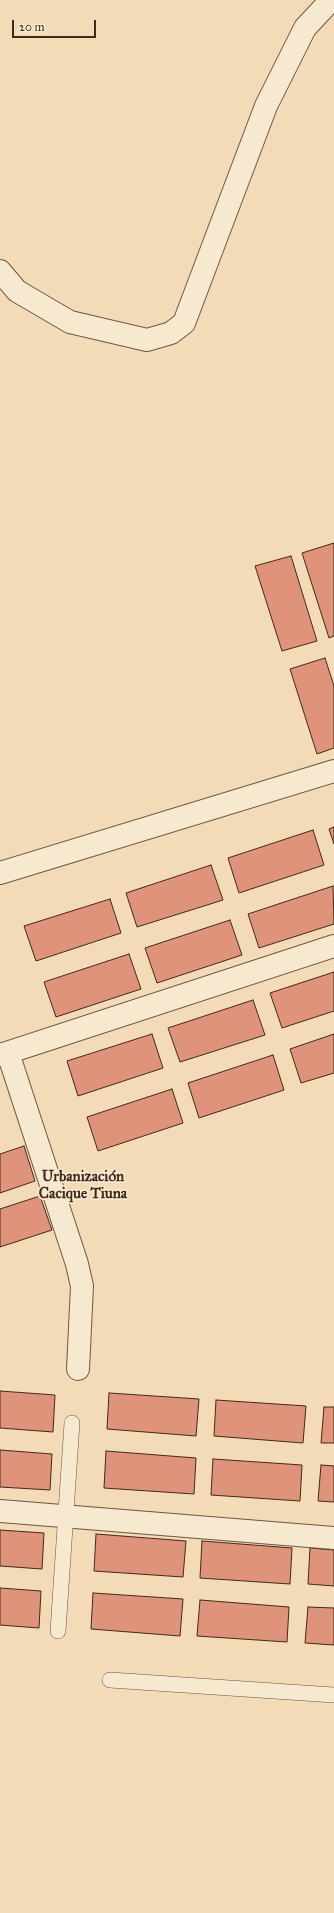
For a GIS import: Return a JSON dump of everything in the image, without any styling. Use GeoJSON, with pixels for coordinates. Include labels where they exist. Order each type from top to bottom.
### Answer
{"type":"FeatureCollection","features":[{"type":"Feature","properties":{"kind":"street"},"geometry":{"type":"LineString","coordinates":[[0,271],[17,291],[70,322],[147,340],[171,333],[184,323],[266,106],[305,28],[331,0]]}},
{"type":"Feature","properties":{"kind":"street"},"geometry":{"type":"LineString","coordinates":[[0,873],[334,771]]}},
{"type":"Feature","properties":{"kind":"street"},"geometry":{"type":"LineString","coordinates":[[78,1369],[82,1286],[77,1264],[4,1054],[334,946]]}},
{"type":"Feature","properties":{"kind":"street"},"geometry":{"type":"LineString","coordinates":[[0,1511],[334,1538]]}},
{"type":"Feature","properties":{"kind":"lane"},"geometry":{"type":"LineString","coordinates":[[58,1631],[72,1423]]}},
{"type":"Feature","properties":{"kind":"lane"},"geometry":{"type":"LineString","coordinates":[[110,1680],[334,1695]]}},
{"type":"Feature","properties":{"kind":"building"},"geometry":{"type":"Polygon","coordinates":[[[334,543],[334,636],[329,638],[302,553],[334,543]]]}},
{"type":"Feature","properties":{"kind":"building"},"geometry":{"type":"Polygon","coordinates":[[[291,556],[317,641],[282,651],[255,566],[291,556]]]}},
{"type":"Feature","properties":{"kind":"building"},"geometry":{"type":"Polygon","coordinates":[[[325,658],[334,686],[334,748],[317,754],[290,669],[325,658]]]}},
{"type":"Feature","properties":{"kind":"building"},"geometry":{"type":"Polygon","coordinates":[[[334,827],[334,844],[329,829],[334,827]]]}},
{"type":"Feature","properties":{"kind":"building"},"geometry":{"type":"Polygon","coordinates":[[[313,830],[324,865],[239,893],[228,858],[313,830]]]}},
{"type":"Feature","properties":{"kind":"building"},"geometry":{"type":"Polygon","coordinates":[[[211,865],[223,900],[137,927],[126,893],[211,865]]]}},
{"type":"Feature","properties":{"kind":"building"},"geometry":{"type":"Polygon","coordinates":[[[333,886],[334,924],[259,948],[248,914],[333,886]]]}},
{"type":"Feature","properties":{"kind":"building"},"geometry":{"type":"Polygon","coordinates":[[[110,899],[121,933],[36,961],[24,926],[110,899]]]}},
{"type":"Feature","properties":{"kind":"building"},"geometry":{"type":"Polygon","coordinates":[[[230,920],[242,955],[157,983],[145,948],[230,920]]]}},
{"type":"Feature","properties":{"kind":"building"},"geometry":{"type":"Polygon","coordinates":[[[129,954],[141,989],[56,1017],[44,982],[129,954]]]}},
{"type":"Feature","properties":{"kind":"building"},"geometry":{"type":"Polygon","coordinates":[[[334,972],[334,1011],[282,1028],[270,993],[334,972]]]}},
{"type":"Feature","properties":{"kind":"building"},"geometry":{"type":"Polygon","coordinates":[[[253,1000],[265,1035],[180,1062],[168,1028],[253,1000]]]}},
{"type":"Feature","properties":{"kind":"building"},"geometry":{"type":"Polygon","coordinates":[[[152,1034],[163,1068],[78,1096],[67,1061],[152,1034]]]}},
{"type":"Feature","properties":{"kind":"building"},"geometry":{"type":"Polygon","coordinates":[[[334,1034],[334,1073],[301,1083],[290,1049],[334,1034]]]}},
{"type":"Feature","properties":{"kind":"building"},"geometry":{"type":"Polygon","coordinates":[[[273,1055],[284,1090],[199,1118],[188,1083],[273,1055]]]}},
{"type":"Feature","properties":{"kind":"building"},"geometry":{"type":"Polygon","coordinates":[[[172,1089],[183,1123],[98,1151],[87,1117],[172,1089]]]}},
{"type":"Feature","properties":{"kind":"building"},"geometry":{"type":"Polygon","coordinates":[[[24,1146],[35,1181],[0,1193],[0,1154],[24,1146]]]}},
{"type":"Feature","properties":{"kind":"building"},"geometry":{"type":"Polygon","coordinates":[[[40,1196],[52,1230],[0,1247],[0,1209],[40,1196]]]}},
{"type":"Feature","properties":{"kind":"building"},"geometry":{"type":"Polygon","coordinates":[[[0,1391],[55,1395],[53,1432],[0,1428],[0,1391]]]}},
{"type":"Feature","properties":{"kind":"building"},"geometry":{"type":"Polygon","coordinates":[[[109,1393],[199,1399],[196,1436],[107,1429],[109,1393]]]}},
{"type":"Feature","properties":{"kind":"building"},"geometry":{"type":"Polygon","coordinates":[[[216,1400],[306,1406],[303,1443],[214,1436],[216,1400]]]}},
{"type":"Feature","properties":{"kind":"building"},"geometry":{"type":"Polygon","coordinates":[[[324,1407],[334,1407],[334,1443],[321,1443],[324,1407]]]}},
{"type":"Feature","properties":{"kind":"building"},"geometry":{"type":"Polygon","coordinates":[[[0,1450],[52,1454],[50,1490],[0,1487],[0,1450]]]}},
{"type":"Feature","properties":{"kind":"building"},"geometry":{"type":"Polygon","coordinates":[[[106,1451],[196,1458],[194,1494],[104,1488],[106,1451]]]}},
{"type":"Feature","properties":{"kind":"building"},"geometry":{"type":"Polygon","coordinates":[[[213,1459],[302,1465],[300,1501],[211,1495],[213,1459]]]}},
{"type":"Feature","properties":{"kind":"building"},"geometry":{"type":"Polygon","coordinates":[[[321,1465],[334,1466],[334,1502],[318,1501],[321,1465]]]}},
{"type":"Feature","properties":{"kind":"building"},"geometry":{"type":"Polygon","coordinates":[[[0,1530],[44,1533],[42,1569],[0,1566],[0,1530]]]}},
{"type":"Feature","properties":{"kind":"building"},"geometry":{"type":"Polygon","coordinates":[[[96,1534],[186,1541],[183,1577],[94,1571],[96,1534]]]}},
{"type":"Feature","properties":{"kind":"building"},"geometry":{"type":"Polygon","coordinates":[[[202,1541],[292,1548],[290,1584],[200,1578],[202,1541]]]}},
{"type":"Feature","properties":{"kind":"building"},"geometry":{"type":"Polygon","coordinates":[[[310,1548],[334,1550],[334,1586],[308,1584],[310,1548]]]}},
{"type":"Feature","properties":{"kind":"building"},"geometry":{"type":"Polygon","coordinates":[[[0,1588],[41,1591],[39,1628],[0,1625],[0,1588]]]}},
{"type":"Feature","properties":{"kind":"building"},"geometry":{"type":"Polygon","coordinates":[[[93,1593],[183,1599],[180,1636],[91,1629],[93,1593]]]}},
{"type":"Feature","properties":{"kind":"building"},"geometry":{"type":"Polygon","coordinates":[[[200,1600],[289,1607],[287,1642],[197,1636],[200,1600]]]}},
{"type":"Feature","properties":{"kind":"building"},"geometry":{"type":"Polygon","coordinates":[[[308,1607],[334,1608],[334,1645],[305,1643],[308,1607]]]}},
{"type":"Feature","properties":{"kind":"district","name":"Urbanización Cacique Tiuna"},"geometry":{"type":"Point","coordinates":[83,1186]}}]}
